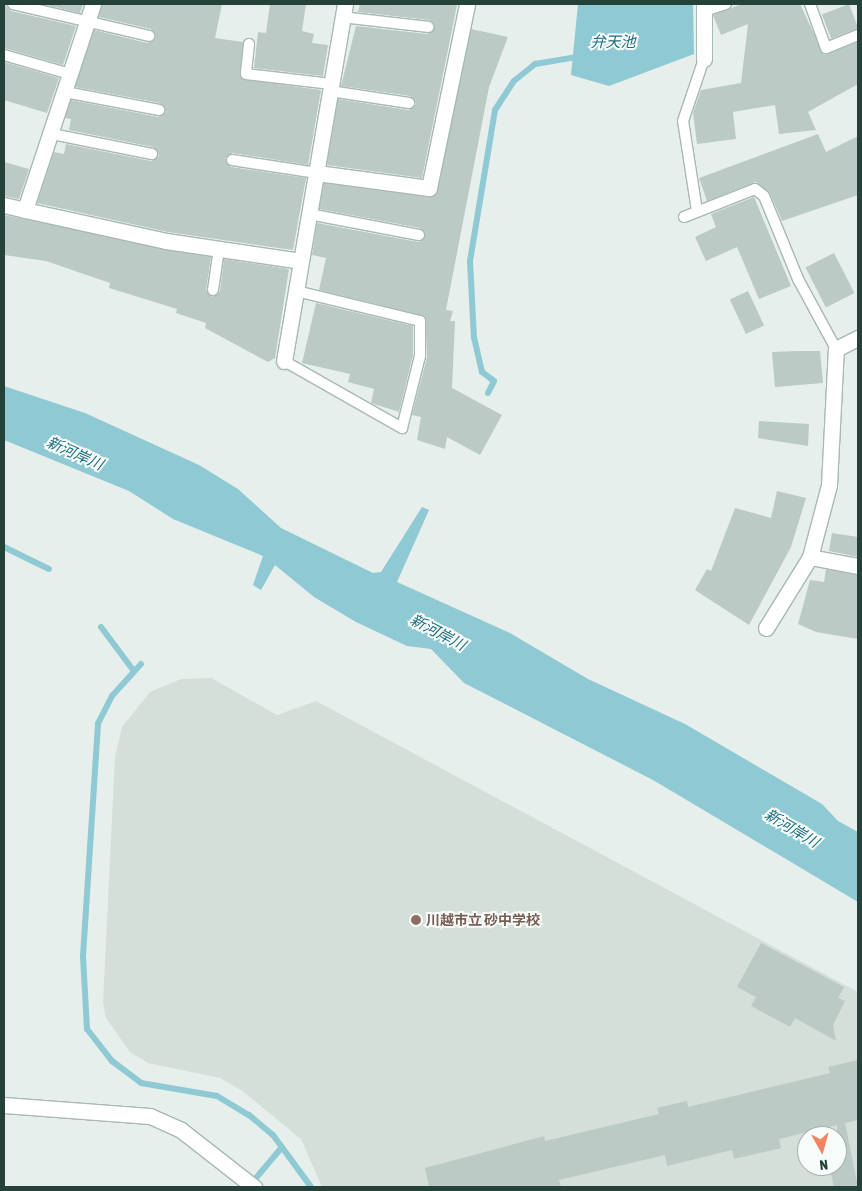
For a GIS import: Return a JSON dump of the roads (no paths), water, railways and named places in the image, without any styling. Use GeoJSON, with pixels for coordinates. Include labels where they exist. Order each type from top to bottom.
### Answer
{"type":"FeatureCollection","features":[{"type":"Feature","properties":{"kind":"street"},"geometry":{"type":"LineString","coordinates":[[25,210],[52,134],[93,4]]}},
{"type":"Feature","properties":{"kind":"street"},"geometry":{"type":"LineString","coordinates":[[317,173],[429,188],[467,4]]}},
{"type":"Feature","properties":{"kind":"street"},"geometry":{"type":"LineString","coordinates":[[704,8],[704,59]]}},
{"type":"Feature","properties":{"kind":"street"},"geometry":{"type":"LineString","coordinates":[[284,361],[343,10]]}},
{"type":"Feature","properties":{"kind":"street"},"geometry":{"type":"LineString","coordinates":[[4,204],[25,210],[219,249],[301,261]]}},
{"type":"Feature","properties":{"kind":"street"},"geometry":{"type":"LineString","coordinates":[[766,628],[810,557],[828,485],[836,349],[858,338]]}},
{"type":"Feature","properties":{"kind":"street"},"geometry":{"type":"LineString","coordinates":[[810,557],[858,566]]}},
{"type":"Feature","properties":{"kind":"street"},"geometry":{"type":"LineString","coordinates":[[4,1105],[150,1116],[181,1130],[254,1187]]}},
{"type":"Feature","properties":{"kind":"lane"},"geometry":{"type":"LineString","coordinates":[[13,4],[87,24],[149,36]]}},
{"type":"Feature","properties":{"kind":"lane"},"geometry":{"type":"LineString","coordinates":[[704,8],[726,4]]}},
{"type":"Feature","properties":{"kind":"lane"},"geometry":{"type":"LineString","coordinates":[[810,4],[826,48],[858,35]]}},
{"type":"Feature","properties":{"kind":"lane"},"geometry":{"type":"LineString","coordinates":[[343,10],[428,27]]}},
{"type":"Feature","properties":{"kind":"lane"},"geometry":{"type":"LineString","coordinates":[[248,44],[246,74],[409,103]]}},
{"type":"Feature","properties":{"kind":"lane"},"geometry":{"type":"LineString","coordinates":[[4,55],[70,74]]}},
{"type":"Feature","properties":{"kind":"lane"},"geometry":{"type":"LineString","coordinates":[[697,211],[683,121],[704,59]]}},
{"type":"Feature","properties":{"kind":"lane"},"geometry":{"type":"LineString","coordinates":[[64,92],[159,110]]}},
{"type":"Feature","properties":{"kind":"lane"},"geometry":{"type":"LineString","coordinates":[[52,134],[152,154]]}},
{"type":"Feature","properties":{"kind":"lane"},"geometry":{"type":"LineString","coordinates":[[232,160],[317,173]]}},
{"type":"Feature","properties":{"kind":"lane"},"geometry":{"type":"LineString","coordinates":[[684,217],[755,189],[764,196],[798,279],[836,349]]}},
{"type":"Feature","properties":{"kind":"lane"},"geometry":{"type":"LineString","coordinates":[[309,214],[419,235]]}},
{"type":"Feature","properties":{"kind":"lane"},"geometry":{"type":"LineString","coordinates":[[213,290],[219,249]]}},
{"type":"Feature","properties":{"kind":"lane"},"geometry":{"type":"LineString","coordinates":[[284,361],[402,428],[420,356],[420,322],[296,291]]}},
{"type":"Feature","properties":{"kind":"water","name":"弁天池"},"geometry":{"type":"Polygon","coordinates":[[[578,4],[693,4],[694,54],[609,86],[571,75],[578,4]]]}},
{"type":"Feature","properties":{"kind":"water","name":"新河岸川"},"geometry":{"type":"Polygon","coordinates":[[[4,386],[85,413],[199,465],[238,489],[281,528],[373,573],[381,572],[422,507],[429,510],[397,582],[510,633],[588,679],[685,724],[822,804],[838,821],[858,832],[858,902],[653,780],[464,683],[431,649],[407,646],[356,622],[314,597],[275,565],[261,590],[253,585],[263,556],[173,519],[129,491],[4,440],[4,386]]]}},
{"type":"Feature","properties":{"kind":"waterway"},"geometry":{"type":"LineString","coordinates":[[488,393],[494,381],[482,372],[474,338],[470,261],[495,110],[514,81],[535,64],[577,57]]}},
{"type":"Feature","properties":{"kind":"waterway"},"geometry":{"type":"LineString","coordinates":[[4,547],[49,569]]}},
{"type":"Feature","properties":{"kind":"waterway"},"geometry":{"type":"LineString","coordinates":[[101,627],[133,670]]}},
{"type":"Feature","properties":{"kind":"waterway"},"geometry":{"type":"LineString","coordinates":[[141,664],[112,696],[98,724],[83,957],[87,1029],[112,1061],[141,1083],[217,1096],[249,1115],[273,1135],[311,1187]]}},
{"type":"Feature","properties":{"kind":"waterway"},"geometry":{"type":"LineString","coordinates":[[251,1184],[282,1147]]}},
{"type":"Feature","properties":{"kind":"place","name":"川越市立 砂中学校"},"geometry":{"type":"Point","coordinates":[416,920]}}]}
